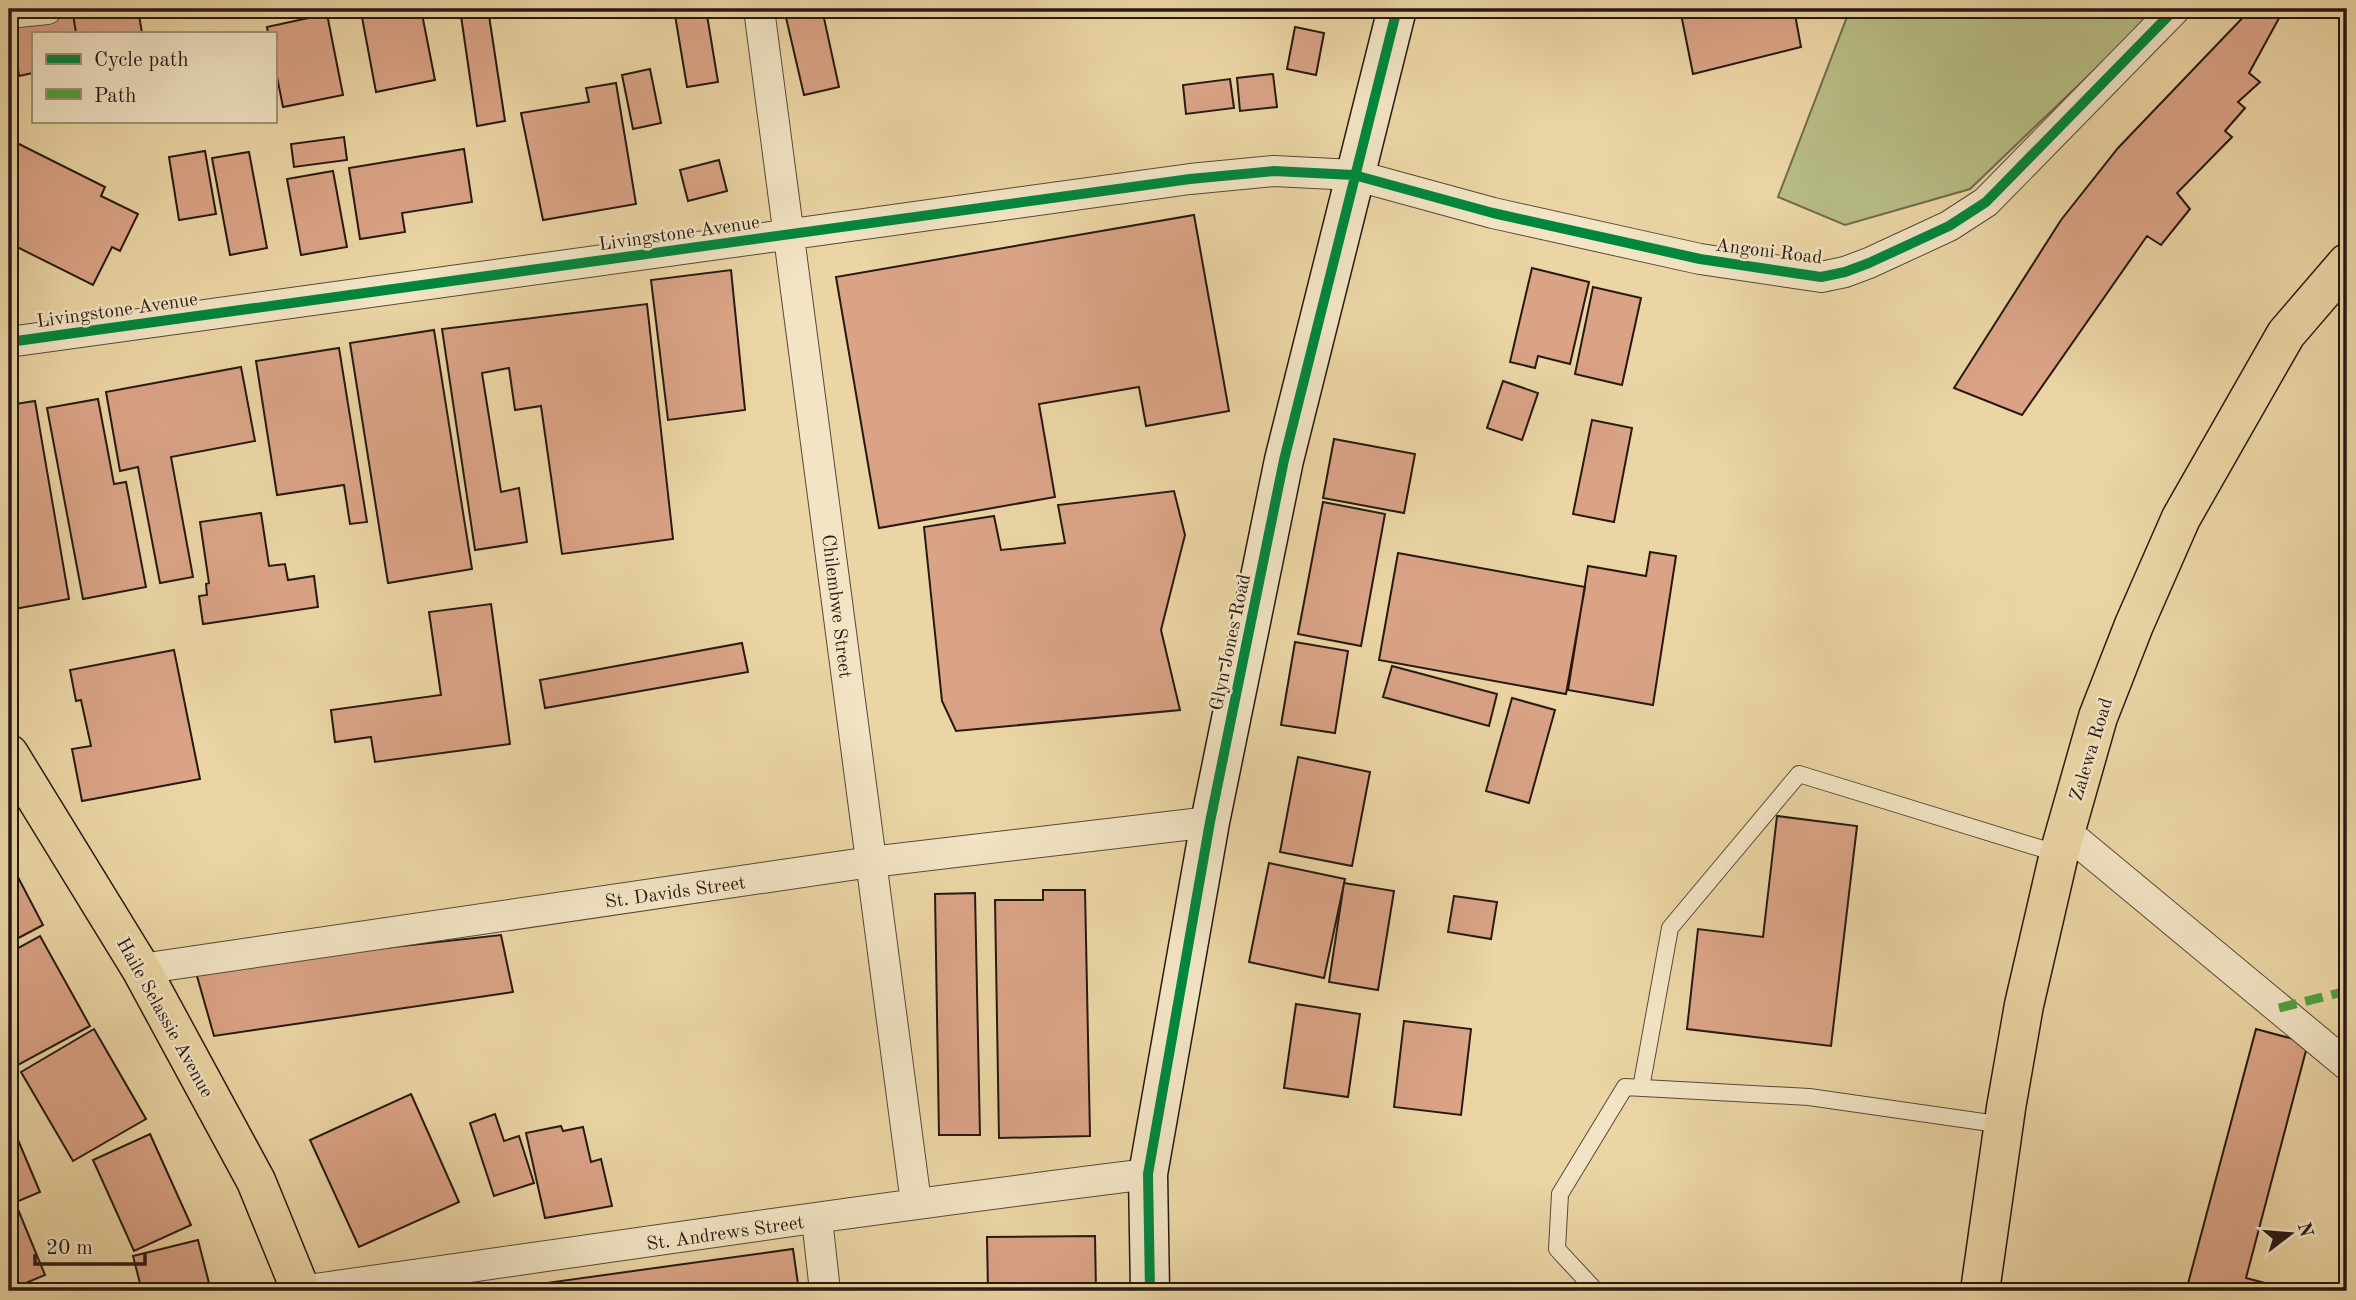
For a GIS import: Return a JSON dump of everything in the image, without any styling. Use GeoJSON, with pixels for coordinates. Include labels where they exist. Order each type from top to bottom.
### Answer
{"type":"FeatureCollection","features":[{"type":"Feature","properties":{"kind":"highway","name":"Zalewa Road"},"geometry":{"type":"LineString","coordinates":[[1980,1291],[2024,1006],[2062,843],[2098,717],[2133,625],[2181,518],[2286,334],[2347,263]]}},
{"type":"Feature","properties":{"kind":"highway","name":"Haile Selassie Avenue"},"geometry":{"type":"LineString","coordinates":[[9,754],[141,969],[256,1181],[301,1291]]}},
{"type":"Feature","properties":{"kind":"street"},"geometry":{"type":"LineString","coordinates":[[9,13],[47,9]]}},
{"type":"Feature","properties":{"kind":"street","name":"Chilembwe Street"},"geometry":{"type":"LineString","coordinates":[[759,9],[916,1203]]}},
{"type":"Feature","properties":{"kind":"street","name":"Glyn Jones Road"},"geometry":{"type":"LineString","coordinates":[[1150,1291],[1148,1174],[1210,822],[1284,460],[1397,9]]}},
{"type":"Feature","properties":{"kind":"street","name":"Angoni Road"},"geometry":{"type":"LineString","coordinates":[[1354,175],[1493,213],[1674,253],[1821,277],[1869,263],[1949,226],[1986,202],[2175,9]]}},
{"type":"Feature","properties":{"kind":"street","name":"Livingstone Avenue"},"geometry":{"type":"LineString","coordinates":[[9,342],[1190,179],[1274,171],[1354,175]]}},
{"type":"Feature","properties":{"kind":"street","name":"St. Davids Street"},"geometry":{"type":"LineString","coordinates":[[141,969],[871,862],[1210,822]]}},
{"type":"Feature","properties":{"kind":"street"},"geometry":{"type":"LineString","coordinates":[[2062,843],[2347,1065]]}},
{"type":"Feature","properties":{"kind":"street","name":"St. Andrews Street"},"geometry":{"type":"LineString","coordinates":[[301,1291],[916,1203],[1148,1174]]}},
{"type":"Feature","properties":{"kind":"street"},"geometry":{"type":"LineString","coordinates":[[817,1219],[825,1291]]}},
{"type":"Feature","properties":{"kind":"lane"},"geometry":{"type":"LineString","coordinates":[[1641,1088],[1670,928],[1799,774],[2062,843]]}},
{"type":"Feature","properties":{"kind":"lane"},"geometry":{"type":"LineString","coordinates":[[1597,1291],[1557,1249],[1560,1194],[1625,1087],[1809,1097],[2004,1125]]}},
{"type":"Feature","properties":{"kind":"green space"},"geometry":{"type":"Polygon","coordinates":[[[1850,9],[2158,9],[1970,189],[1845,225],[1778,197],[1850,9]]]}},
{"type":"Feature","properties":{"kind":"building"},"geometry":{"type":"Polygon","coordinates":[[[107,9],[138,9],[142,32],[76,32],[73,14],[107,9]]]}},
{"type":"Feature","properties":{"kind":"building"},"geometry":{"type":"Polygon","coordinates":[[[378,9],[421,9],[435,80],[376,92],[361,12],[378,9]]]}},
{"type":"Feature","properties":{"kind":"building"},"geometry":{"type":"Polygon","coordinates":[[[460,9],[488,9],[505,121],[477,126],[460,9]]]}},
{"type":"Feature","properties":{"kind":"building"},"geometry":{"type":"Polygon","coordinates":[[[674,9],[706,9],[718,82],[687,87],[674,9]]]}},
{"type":"Feature","properties":{"kind":"building"},"geometry":{"type":"Polygon","coordinates":[[[784,9],[822,9],[839,87],[804,95],[784,9]]]}},
{"type":"Feature","properties":{"kind":"building"},"geometry":{"type":"Polygon","coordinates":[[[1680,9],[1794,9],[1801,47],[1693,74],[1680,9]]]}},
{"type":"Feature","properties":{"kind":"building"},"geometry":{"type":"Polygon","coordinates":[[[2251,9],[2284,9],[2249,73],[2260,82],[2238,102],[2245,108],[2225,131],[2232,137],[2177,193],[2190,209],[2161,245],[2147,236],[2022,415],[1954,388],[2061,220],[2118,148],[2251,9]]]}},
{"type":"Feature","properties":{"kind":"building"},"geometry":{"type":"Polygon","coordinates":[[[73,14],[76,32],[32,32],[32,73],[19,76],[11,24],[73,14]]]}},
{"type":"Feature","properties":{"kind":"building"},"geometry":{"type":"Polygon","coordinates":[[[327,14],[343,95],[283,107],[276,72],[276,32],[268,32],[267,27],[327,14]]]}},
{"type":"Feature","properties":{"kind":"building"},"geometry":{"type":"Polygon","coordinates":[[[9,24],[19,76],[9,77],[9,24]]]}},
{"type":"Feature","properties":{"kind":"building"},"geometry":{"type":"Polygon","coordinates":[[[1295,27],[1324,33],[1316,75],[1287,69],[1295,27]]]}},
{"type":"Feature","properties":{"kind":"building"},"geometry":{"type":"Polygon","coordinates":[[[650,69],[661,123],[633,129],[622,75],[650,69]]]}},
{"type":"Feature","properties":{"kind":"building"},"geometry":{"type":"Polygon","coordinates":[[[1273,74],[1277,107],[1240,111],[1237,78],[1273,74]]]}},
{"type":"Feature","properties":{"kind":"building"},"geometry":{"type":"Polygon","coordinates":[[[1230,79],[1234,108],[1186,114],[1183,85],[1230,79]]]}},
{"type":"Feature","properties":{"kind":"building"},"geometry":{"type":"Polygon","coordinates":[[[616,83],[636,204],[543,220],[521,113],[589,102],[586,88],[616,83]]]}},
{"type":"Feature","properties":{"kind":"building"},"geometry":{"type":"Polygon","coordinates":[[[344,137],[347,160],[294,167],[291,144],[344,137]]]}},
{"type":"Feature","properties":{"kind":"building"},"geometry":{"type":"Polygon","coordinates":[[[9,139],[105,187],[101,196],[138,214],[120,251],[112,247],[93,285],[9,243],[9,139]]]}},
{"type":"Feature","properties":{"kind":"building"},"geometry":{"type":"Polygon","coordinates":[[[464,149],[472,202],[402,213],[405,232],[360,239],[349,168],[464,149]]]}},
{"type":"Feature","properties":{"kind":"building"},"geometry":{"type":"Polygon","coordinates":[[[205,151],[216,214],[179,220],[169,157],[205,151]]]}},
{"type":"Feature","properties":{"kind":"building"},"geometry":{"type":"Polygon","coordinates":[[[249,152],[267,248],[230,255],[212,158],[249,152]]]}},
{"type":"Feature","properties":{"kind":"building"},"geometry":{"type":"Polygon","coordinates":[[[719,160],[727,191],[688,201],[680,170],[719,160]]]}},
{"type":"Feature","properties":{"kind":"building"},"geometry":{"type":"Polygon","coordinates":[[[333,171],[347,247],[301,255],[287,179],[333,171]]]}},
{"type":"Feature","properties":{"kind":"building"},"geometry":{"type":"Polygon","coordinates":[[[1194,215],[1229,411],[1146,426],[1139,387],[1039,404],[1055,497],[879,528],[836,277],[1194,215]]]}},
{"type":"Feature","properties":{"kind":"building"},"geometry":{"type":"Polygon","coordinates":[[[1532,268],[1589,282],[1570,364],[1538,356],[1535,368],[1510,362],[1532,268]]]}},
{"type":"Feature","properties":{"kind":"building"},"geometry":{"type":"Polygon","coordinates":[[[731,270],[745,410],[668,420],[651,280],[731,270]]]}},
{"type":"Feature","properties":{"kind":"building"},"geometry":{"type":"Polygon","coordinates":[[[1593,287],[1641,298],[1622,385],[1575,374],[1593,287]]]}},
{"type":"Feature","properties":{"kind":"building"},"geometry":{"type":"Polygon","coordinates":[[[647,304],[673,539],[562,554],[541,406],[515,410],[509,368],[482,373],[501,492],[519,488],[527,542],[475,550],[442,329],[647,304]]]}},
{"type":"Feature","properties":{"kind":"building"},"geometry":{"type":"Polygon","coordinates":[[[434,330],[472,569],[388,583],[350,343],[434,330]]]}},
{"type":"Feature","properties":{"kind":"building"},"geometry":{"type":"Polygon","coordinates":[[[339,348],[367,522],[350,524],[344,485],[277,495],[256,361],[339,348]]]}},
{"type":"Feature","properties":{"kind":"building"},"geometry":{"type":"Polygon","coordinates":[[[241,367],[255,441],[171,457],[193,577],[160,583],[138,467],[120,471],[106,392],[241,367]]]}},
{"type":"Feature","properties":{"kind":"building"},"geometry":{"type":"Polygon","coordinates":[[[1503,381],[1538,393],[1522,440],[1487,428],[1503,381]]]}},
{"type":"Feature","properties":{"kind":"building"},"geometry":{"type":"Polygon","coordinates":[[[98,399],[114,484],[126,482],[146,587],[83,599],[47,408],[98,399]]]}},
{"type":"Feature","properties":{"kind":"building"},"geometry":{"type":"Polygon","coordinates":[[[35,401],[69,599],[9,610],[9,405],[35,401]]]}},
{"type":"Feature","properties":{"kind":"building"},"geometry":{"type":"Polygon","coordinates":[[[1592,420],[1632,428],[1614,522],[1573,514],[1592,420]]]}},
{"type":"Feature","properties":{"kind":"building"},"geometry":{"type":"Polygon","coordinates":[[[1334,439],[1415,454],[1404,513],[1323,498],[1334,439]]]}},
{"type":"Feature","properties":{"kind":"building"},"geometry":{"type":"Polygon","coordinates":[[[1174,491],[1185,535],[1161,630],[1180,710],[956,731],[942,701],[924,527],[994,516],[1001,550],[1065,543],[1058,505],[1174,491]]]}},
{"type":"Feature","properties":{"kind":"building"},"geometry":{"type":"Polygon","coordinates":[[[1323,502],[1385,514],[1361,646],[1298,634],[1323,502]]]}},
{"type":"Feature","properties":{"kind":"building"},"geometry":{"type":"Polygon","coordinates":[[[261,513],[269,566],[285,564],[288,580],[314,576],[318,607],[203,624],[199,596],[207,595],[206,584],[209,583],[200,522],[261,513]]]}},
{"type":"Feature","properties":{"kind":"building"},"geometry":{"type":"Polygon","coordinates":[[[1650,552],[1676,556],[1653,705],[1568,690],[1588,566],[1646,576],[1650,552]]]}},
{"type":"Feature","properties":{"kind":"building"},"geometry":{"type":"Polygon","coordinates":[[[1398,553],[1585,587],[1566,694],[1379,660],[1398,553]]]}},
{"type":"Feature","properties":{"kind":"building"},"geometry":{"type":"Polygon","coordinates":[[[491,604],[510,744],[375,762],[371,737],[335,742],[331,710],[441,695],[429,612],[491,604]]]}},
{"type":"Feature","properties":{"kind":"building"},"geometry":{"type":"Polygon","coordinates":[[[1295,642],[1348,651],[1335,733],[1281,725],[1295,642]]]}},
{"type":"Feature","properties":{"kind":"building"},"geometry":{"type":"Polygon","coordinates":[[[742,643],[748,672],[545,708],[540,680],[742,643]]]}},
{"type":"Feature","properties":{"kind":"building"},"geometry":{"type":"Polygon","coordinates":[[[174,650],[200,779],[82,801],[72,749],[91,746],[81,700],[76,701],[70,670],[174,650]]]}},
{"type":"Feature","properties":{"kind":"building"},"geometry":{"type":"Polygon","coordinates":[[[1392,666],[1497,694],[1489,726],[1383,697],[1392,666]]]}},
{"type":"Feature","properties":{"kind":"building"},"geometry":{"type":"Polygon","coordinates":[[[1512,698],[1555,710],[1529,803],[1486,791],[1512,698]]]}},
{"type":"Feature","properties":{"kind":"building"},"geometry":{"type":"Polygon","coordinates":[[[1298,757],[1370,772],[1352,866],[1280,852],[1298,757]]]}},
{"type":"Feature","properties":{"kind":"building"},"geometry":{"type":"Polygon","coordinates":[[[1777,816],[1857,826],[1831,1046],[1687,1029],[1698,929],[1763,937],[1777,816]]]}},
{"type":"Feature","properties":{"kind":"building"},"geometry":{"type":"Polygon","coordinates":[[[9,860],[43,925],[9,943],[9,860]]]}},
{"type":"Feature","properties":{"kind":"building"},"geometry":{"type":"Polygon","coordinates":[[[1269,863],[1345,879],[1324,978],[1249,962],[1269,863]]]}},
{"type":"Feature","properties":{"kind":"building"},"geometry":{"type":"Polygon","coordinates":[[[1344,883],[1394,891],[1378,990],[1329,982],[1344,883]]]}},
{"type":"Feature","properties":{"kind":"building"},"geometry":{"type":"Polygon","coordinates":[[[1043,890],[1085,890],[1090,1136],[999,1138],[995,900],[1043,900],[1043,890]]]}},
{"type":"Feature","properties":{"kind":"building"},"geometry":{"type":"Polygon","coordinates":[[[975,893],[980,1135],[939,1135],[935,894],[975,893]]]}},
{"type":"Feature","properties":{"kind":"building"},"geometry":{"type":"Polygon","coordinates":[[[1454,896],[1497,902],[1491,939],[1448,932],[1454,896]]]}},
{"type":"Feature","properties":{"kind":"building"},"geometry":{"type":"Polygon","coordinates":[[[501,935],[513,992],[214,1036],[195,969],[501,935]]]}},
{"type":"Feature","properties":{"kind":"building"},"geometry":{"type":"Polygon","coordinates":[[[40,936],[90,1026],[18,1065],[9,1048],[9,953],[40,936]]]}},
{"type":"Feature","properties":{"kind":"building"},"geometry":{"type":"Polygon","coordinates":[[[1296,1004],[1360,1014],[1348,1097],[1284,1088],[1296,1004]]]}},
{"type":"Feature","properties":{"kind":"building"},"geometry":{"type":"Polygon","coordinates":[[[1404,1021],[1471,1029],[1461,1115],[1394,1107],[1404,1021]]]}},
{"type":"Feature","properties":{"kind":"building"},"geometry":{"type":"Polygon","coordinates":[[[94,1029],[146,1119],[73,1161],[21,1072],[94,1029]]]}},
{"type":"Feature","properties":{"kind":"building"},"geometry":{"type":"Polygon","coordinates":[[[2256,1029],[2308,1043],[2246,1278],[2295,1291],[2186,1291],[2256,1029]]]}},
{"type":"Feature","properties":{"kind":"building"},"geometry":{"type":"Polygon","coordinates":[[[411,1094],[459,1202],[359,1247],[310,1140],[411,1094]]]}},
{"type":"Feature","properties":{"kind":"building"},"geometry":{"type":"Polygon","coordinates":[[[495,1114],[504,1141],[519,1136],[534,1183],[494,1196],[470,1123],[495,1114]]]}},
{"type":"Feature","properties":{"kind":"building"},"geometry":{"type":"Polygon","coordinates":[[[561,1126],[563,1131],[583,1127],[591,1162],[601,1159],[612,1206],[545,1218],[526,1133],[561,1126]]]}},
{"type":"Feature","properties":{"kind":"building"},"geometry":{"type":"Polygon","coordinates":[[[150,1134],[191,1225],[134,1251],[93,1160],[150,1134]]]}},
{"type":"Feature","properties":{"kind":"building"},"geometry":{"type":"Polygon","coordinates":[[[18,1140],[40,1192],[9,1205],[9,1143],[18,1140]]]}},
{"type":"Feature","properties":{"kind":"building"},"geometry":{"type":"Polygon","coordinates":[[[17,1207],[45,1275],[9,1290],[9,1210],[17,1207]]]}},
{"type":"Feature","properties":{"kind":"building"},"geometry":{"type":"Polygon","coordinates":[[[1095,1236],[1096,1291],[988,1291],[987,1237],[1095,1236]]]}},
{"type":"Feature","properties":{"kind":"building"},"geometry":{"type":"Polygon","coordinates":[[[198,1240],[211,1291],[142,1291],[133,1256],[198,1240]]]}},
{"type":"Feature","properties":{"kind":"building"},"geometry":{"type":"Polygon","coordinates":[[[793,1249],[799,1291],[540,1291],[539,1284],[793,1249]]]}},
{"type":"Feature","properties":{"kind":"marked path"},"geometry":{"type":"LineString","coordinates":[[2279,1008],[2347,991]]}},
{"type":"Feature","properties":{"kind":"cycle path"},"geometry":{"type":"LineString","coordinates":[[1150,1291],[1148,1174],[1210,822],[1284,460],[1397,9]]}},
{"type":"Feature","properties":{"kind":"cycle path"},"geometry":{"type":"LineString","coordinates":[[9,342],[1190,179],[1274,171],[1354,175],[1493,213],[1700,259],[1821,277],[1869,263],[1949,226],[1986,202],[2175,9]]}}]}
